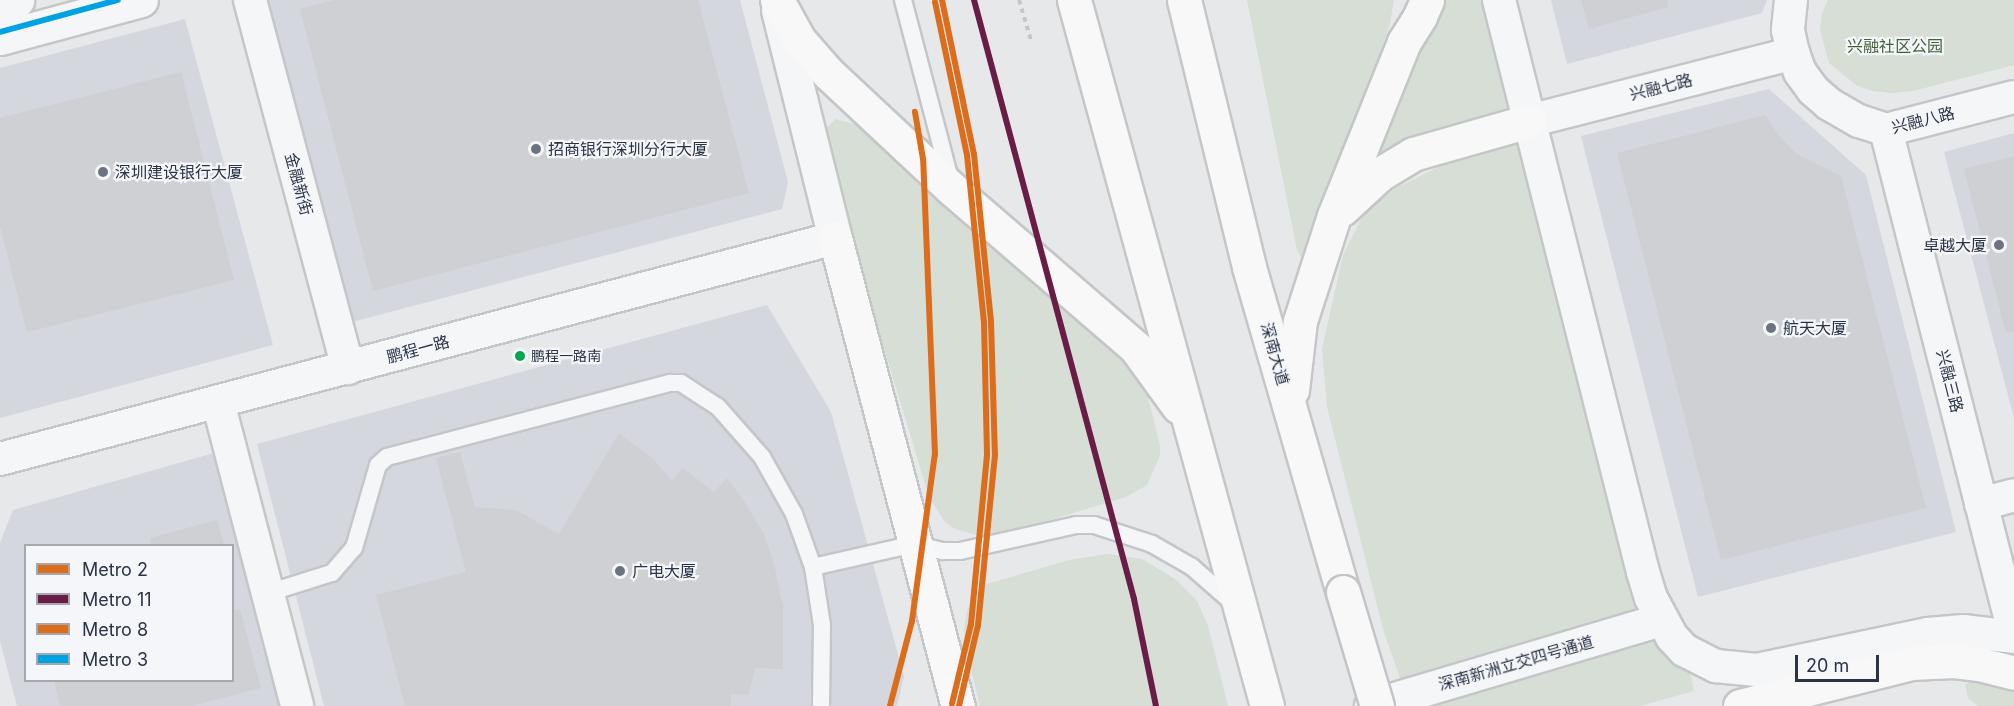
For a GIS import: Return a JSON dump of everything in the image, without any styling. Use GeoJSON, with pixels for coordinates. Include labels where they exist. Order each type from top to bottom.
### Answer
{"type":"FeatureCollection","features":[{"type":"Feature","properties":{"kind":"main road"},"geometry":{"type":"LineString","coordinates":[[776,0],[799,40],[828,73],[952,189],[1136,348],[1191,423]]}},
{"type":"Feature","properties":{"kind":"main road"},"geometry":{"type":"LineString","coordinates":[[1291,407],[1300,321],[1334,216],[1404,42],[1427,0]]}},
{"type":"Feature","properties":{"kind":"main road","name":"深南大道"},"geometry":{"type":"LineString","coordinates":[[1185,2],[1250,267],[1372,696]]}},
{"type":"Feature","properties":{"kind":"main road"},"geometry":{"type":"LineString","coordinates":[[1078,14],[1267,706]]}},
{"type":"Feature","properties":{"kind":"main road"},"geometry":{"type":"LineString","coordinates":[[1334,216],[1380,174],[1413,154],[1529,121]]}},
{"type":"Feature","properties":{"kind":"main road"},"geometry":{"type":"LineString","coordinates":[[835,238],[958,706]]}},
{"type":"Feature","properties":{"kind":"main road"},"geometry":{"type":"LineString","coordinates":[[1740,706],[1911,663],[1954,661],[1979,664],[2014,673]]}},
{"type":"Feature","properties":{"kind":"main road"},"geometry":{"type":"LineString","coordinates":[[1372,696],[1392,706]]}},
{"type":"Feature","properties":{"kind":"street"},"geometry":{"type":"LineString","coordinates":[[0,38],[141,0]]}},
{"type":"Feature","properties":{"kind":"street","name":"金融新街"},"geometry":{"type":"LineString","coordinates":[[250,0],[348,368]]}},
{"type":"Feature","properties":{"kind":"street"},"geometry":{"type":"LineString","coordinates":[[776,0],[835,238]]}},
{"type":"Feature","properties":{"kind":"street"},"geometry":{"type":"LineString","coordinates":[[1499,0],[1643,572],[1661,620],[1684,650],[1707,663],[1734,670],[1779,666],[1928,634],[1963,631],[2014,635]]}},
{"type":"Feature","properties":{"kind":"street","name":"兴融八路"},"geometry":{"type":"LineString","coordinates":[[1791,0],[1788,30],[1800,72],[1813,90],[1829,104],[1852,118],[1886,130],[2014,97]]}},
{"type":"Feature","properties":{"kind":"street","name":"兴融七路"},"geometry":{"type":"LineString","coordinates":[[1529,121],[1793,53]]}},
{"type":"Feature","properties":{"kind":"street","name":"兴融三路"},"geometry":{"type":"LineString","coordinates":[[1886,130],[2014,635]]}},
{"type":"Feature","properties":{"kind":"street","name":"鹏程一路"},"geometry":{"type":"LineString","coordinates":[[0,459],[835,238]]}},
{"type":"Feature","properties":{"kind":"street"},"geometry":{"type":"LineString","coordinates":[[218,402],[297,706]]}},
{"type":"Feature","properties":{"kind":"street"},"geometry":{"type":"LineString","coordinates":[[1981,504],[2014,495]]}},
{"type":"Feature","properties":{"kind":"street","name":"深南新洲立交四号通道"},"geometry":{"type":"LineString","coordinates":[[1372,696],[1661,620]]}},
{"type":"Feature","properties":{"kind":"lane"},"geometry":{"type":"LineString","coordinates":[[903,0],[952,189]]}},
{"type":"Feature","properties":{"kind":"lane"},"geometry":{"type":"LineString","coordinates":[[1061,0],[1078,14]]}},
{"type":"Feature","properties":{"kind":"lane"},"geometry":{"type":"LineString","coordinates":[[1404,42],[1410,0]]}},
{"type":"Feature","properties":{"kind":"lane"},"geometry":{"type":"LineString","coordinates":[[268,593],[332,573],[354,548],[378,465],[387,457],[670,383],[681,383],[718,407],[762,457],[794,514],[813,567],[822,625],[821,706]]}},
{"type":"Feature","properties":{"kind":"lane"},"geometry":{"type":"LineString","coordinates":[[813,567],[914,544],[960,551],[1076,525],[1094,525],[1152,544],[1192,567],[1242,610]]}},
{"type":"Feature","properties":{"kind":"path"},"geometry":{"type":"LineString","coordinates":[[1019,0],[1031,40]]}},
{"type":"Feature","properties":{"kind":"shaded area","name":"招商银行深圳分行大厦"},"geometry":{"type":"Polygon","coordinates":[[[263,0],[740,0],[788,182],[782,209],[348,323],[263,0]]]}},
{"type":"Feature","properties":{"kind":"shaded area"},"geometry":{"type":"Polygon","coordinates":[[[1551,0],[1767,0],[1762,13],[1567,64],[1551,0]]]}},
{"type":"Feature","properties":{"kind":"shaded area"},"geometry":{"type":"Polygon","coordinates":[[[185,19],[273,345],[0,418],[0,68],[185,19]]]}},
{"type":"Feature","properties":{"kind":"shaded area","name":"航天大厦"},"geometry":{"type":"Polygon","coordinates":[[[1769,89],[1866,175],[1956,532],[1698,597],[1581,136],[1769,89]]]}},
{"type":"Feature","properties":{"kind":"shaded area"},"geometry":{"type":"Polygon","coordinates":[[[2014,133],[2014,418],[1944,152],[2014,133]]]}},
{"type":"Feature","properties":{"kind":"shaded area"},"geometry":{"type":"Polygon","coordinates":[[[767,305],[831,412],[904,676],[897,706],[324,706],[257,444],[767,305]]]}},
{"type":"Feature","properties":{"kind":"shaded area"},"geometry":{"type":"Polygon","coordinates":[[[214,453],[280,706],[17,706],[0,641],[0,543],[13,510],[214,453]]]}},
{"type":"Feature","properties":{"kind":"green space"},"geometry":{"type":"Polygon","coordinates":[[[1247,0],[1394,0],[1390,24],[1309,256],[1301,257],[1297,250],[1247,0]]]}},
{"type":"Feature","properties":{"kind":"green space"},"geometry":{"type":"Polygon","coordinates":[[[1429,0],[1483,0],[1511,110],[1428,134],[1374,168],[1369,144],[1429,0]]]}},
{"type":"Feature","properties":{"kind":"green space","name":"兴融社区公园"},"geometry":{"type":"Polygon","coordinates":[[[1828,0],[2014,0],[2014,65],[1913,91],[1892,93],[1872,91],[1856,85],[1829,63],[1820,30],[1822,13],[1828,0]]]}},
{"type":"Feature","properties":{"kind":"green space"},"geometry":{"type":"Polygon","coordinates":[[[836,119],[857,125],[1133,368],[1146,389],[1160,446],[1160,456],[1147,485],[1126,497],[1004,534],[984,537],[955,529],[945,522],[929,497],[827,159],[824,130],[836,119]]]}},
{"type":"Feature","properties":{"kind":"green space"},"geometry":{"type":"Polygon","coordinates":[[[1521,141],[1688,663],[1694,691],[1640,706],[1426,706],[1402,684],[1383,629],[1327,407],[1322,349],[1343,255],[1367,207],[1398,187],[1443,165],[1521,141]]]}},
{"type":"Feature","properties":{"kind":"green space"},"geometry":{"type":"Polygon","coordinates":[[[1108,554],[1142,559],[1175,579],[1197,601],[1208,626],[1228,706],[980,706],[965,645],[964,629],[967,611],[980,586],[1069,560],[1108,554]]]}},
{"type":"Feature","properties":{"kind":"green space"},"geometry":{"type":"Polygon","coordinates":[[[1979,674],[2014,678],[2014,706],[1978,706],[1968,698],[1965,685],[1979,674]]]}},
{"type":"Feature","properties":{"kind":"building","name":"招商银行深圳分行大厦"},"geometry":{"type":"Polygon","coordinates":[[[334,0],[698,0],[749,193],[373,291],[300,9],[334,0]]]}},
{"type":"Feature","properties":{"kind":"building"},"geometry":{"type":"Polygon","coordinates":[[[1581,0],[1667,0],[1668,7],[1589,29],[1581,0]]]}},
{"type":"Feature","properties":{"kind":"building","name":"深圳建设银行大厦"},"geometry":{"type":"Polygon","coordinates":[[[181,72],[234,280],[27,332],[0,226],[0,118],[181,72]]]}},
{"type":"Feature","properties":{"kind":"building","name":"航天大厦"},"geometry":{"type":"Polygon","coordinates":[[[1765,115],[1780,137],[1797,154],[1841,176],[1926,508],[1721,560],[1617,153],[1765,115]]]}},
{"type":"Feature","properties":{"kind":"building","name":"卓越大厦"},"geometry":{"type":"Polygon","coordinates":[[[2014,156],[2014,332],[2006,333],[1964,169],[2014,156]]]}},
{"type":"Feature","properties":{"kind":"building","name":"广电大厦"},"geometry":{"type":"Polygon","coordinates":[[[619,433],[651,457],[672,480],[683,468],[714,492],[727,478],[746,504],[764,534],[775,568],[783,607],[783,669],[755,668],[749,695],[731,694],[731,706],[405,706],[376,595],[466,572],[436,458],[460,452],[475,507],[516,510],[559,534],[619,433]]]}},
{"type":"Feature","properties":{"kind":"building"},"geometry":{"type":"Polygon","coordinates":[[[217,520],[223,544],[151,544],[150,538],[217,520]]]}},
{"type":"Feature","properties":{"kind":"building"},"geometry":{"type":"Polygon","coordinates":[[[240,609],[261,688],[192,706],[60,706],[54,682],[234,682],[234,610],[240,609]]]}},
{"type":"Feature","properties":{"kind":"metro line","name":"3"},"geometry":{"type":"LineString","coordinates":[[0,32],[118,0]]}},
{"type":"Feature","properties":{"kind":"metro line","name":"2"},"geometry":{"type":"LineString","coordinates":[[942,0],[974,154],[991,322],[995,455],[978,625],[959,706]]}},
{"type":"Feature","properties":{"kind":"metro line","name":"11"},"geometry":{"type":"LineString","coordinates":[[974,0],[1134,599],[1156,706]]}},
{"type":"Feature","properties":{"kind":"metro line","name":"8"},"geometry":{"type":"LineString","coordinates":[[935,2],[967,155],[984,322],[987,455],[971,624],[952,704]]}},
{"type":"Feature","properties":{"kind":"metro line","name":"2"},"geometry":{"type":"LineString","coordinates":[[890,706],[912,621],[935,454],[923,159],[915,112]]}},
{"type":"Feature","properties":{"kind":"place","name":"招商银行深圳分行大厦"},"geometry":{"type":"Point","coordinates":[536,149]}},
{"type":"Feature","properties":{"kind":"place","name":"深圳建设银行大厦"},"geometry":{"type":"Point","coordinates":[103,172]}},
{"type":"Feature","properties":{"kind":"place","name":"卓越大厦"},"geometry":{"type":"Point","coordinates":[1999,245]}},
{"type":"Feature","properties":{"kind":"place","name":"航天大厦"},"geometry":{"type":"Point","coordinates":[1771,328]}},
{"type":"Feature","properties":{"kind":"place","name":"鹏程一路南"},"geometry":{"type":"Point","coordinates":[520,356]}},
{"type":"Feature","properties":{"kind":"place","name":"广电大厦"},"geometry":{"type":"Point","coordinates":[620,571]}}]}
